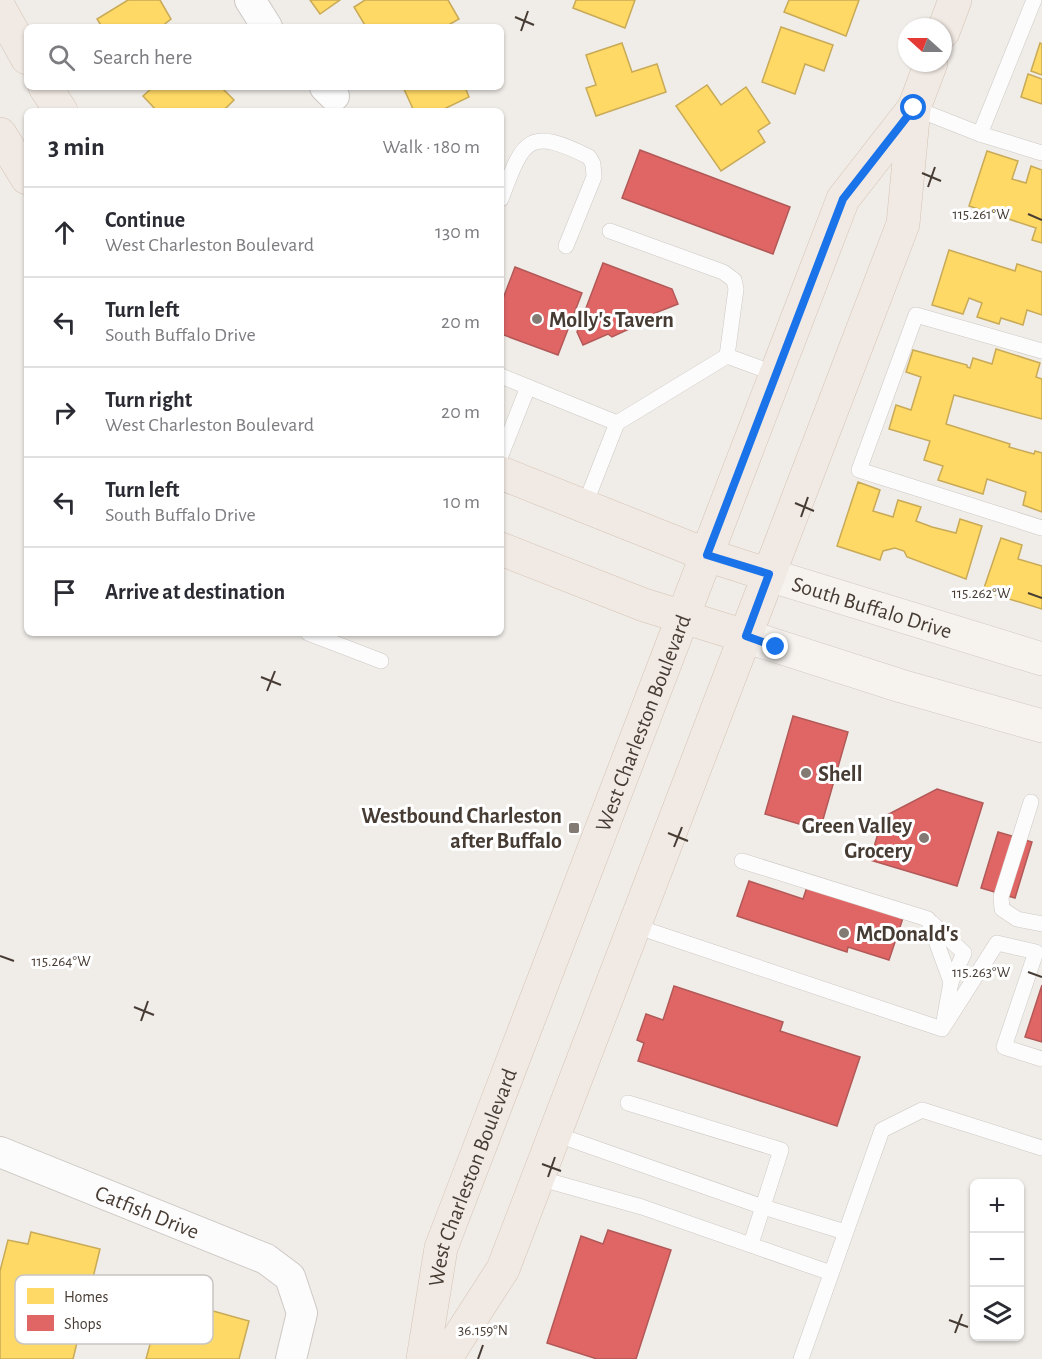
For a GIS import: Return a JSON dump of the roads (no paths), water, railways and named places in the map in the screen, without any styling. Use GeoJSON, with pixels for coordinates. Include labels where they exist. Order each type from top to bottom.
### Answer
{"type":"FeatureCollection","features":[{"type":"Feature","properties":{"kind":"main road"},"geometry":{"type":"LineString","coordinates":[[948,18],[955,0]]}},
{"type":"Feature","properties":{"kind":"main road"},"geometry":{"type":"LineString","coordinates":[[0,9],[24,53]]}},
{"type":"Feature","properties":{"kind":"main road","name":"West Charleston Boulevard"},"geometry":{"type":"LineString","coordinates":[[445,1359],[503,1269],[903,224],[914,108],[928,72]]}},
{"type":"Feature","properties":{"kind":"main road"},"geometry":{"type":"LineString","coordinates":[[47,90],[59,108]]}},
{"type":"Feature","properties":{"kind":"main road","name":"West Charleston Boulevard"},"geometry":{"type":"LineString","coordinates":[[423,1359],[441,1248],[843,199],[914,108]]}},
{"type":"Feature","properties":{"kind":"main road"},"geometry":{"type":"LineString","coordinates":[[0,134],[24,173]]}},
{"type":"Feature","properties":{"kind":"main road","name":"South Buffalo Drive"},"geometry":{"type":"LineString","coordinates":[[504,474],[707,555],[1042,659]]}},
{"type":"Feature","properties":{"kind":"main road"},"geometry":{"type":"LineString","coordinates":[[504,550],[644,605],[889,682],[1042,726]]}},
{"type":"Feature","properties":{"kind":"street"},"geometry":{"type":"LineString","coordinates":[[250,0],[265,24]]}},
{"type":"Feature","properties":{"kind":"street","name":"Catfish Drive"},"geometry":{"type":"LineString","coordinates":[[0,1152],[266,1259],[290,1277],[302,1312],[291,1359]]}},
{"type":"Feature","properties":{"kind":"lane"},"geometry":{"type":"LineString","coordinates":[[980,134],[1034,0]]}},
{"type":"Feature","properties":{"kind":"lane"},"geometry":{"type":"LineString","coordinates":[[914,108],[980,134],[1042,153]]}},
{"type":"Feature","properties":{"kind":"lane"},"geometry":{"type":"LineString","coordinates":[[504,191],[516,159],[525,147],[534,141],[550,141],[589,157],[594,177],[566,246]]}},
{"type":"Feature","properties":{"kind":"lane"},"geometry":{"type":"LineString","coordinates":[[584,507],[617,423],[726,356],[736,289],[734,280],[723,272],[610,231]]}},
{"type":"Feature","properties":{"kind":"lane"},"geometry":{"type":"LineString","coordinates":[[1042,351],[916,315],[859,470],[1042,528]]}},
{"type":"Feature","properties":{"kind":"lane"},"geometry":{"type":"LineString","coordinates":[[726,356],[776,374]]}},
{"type":"Feature","properties":{"kind":"lane"},"geometry":{"type":"LineString","coordinates":[[504,377],[617,423]]}},
{"type":"Feature","properties":{"kind":"lane"},"geometry":{"type":"LineString","coordinates":[[504,447],[528,387]]}},
{"type":"Feature","properties":{"kind":"lane"},"geometry":{"type":"LineString","coordinates":[[316,636],[381,661]]}},
{"type":"Feature","properties":{"kind":"lane"},"geometry":{"type":"LineString","coordinates":[[1031,802],[1001,897],[1002,909],[1017,919],[1042,924]]}},
{"type":"Feature","properties":{"kind":"lane"},"geometry":{"type":"LineString","coordinates":[[742,861],[928,919],[964,953],[951,982],[942,1029]]}},
{"type":"Feature","properties":{"kind":"lane"},"geometry":{"type":"LineString","coordinates":[[928,919],[951,982]]}},
{"type":"Feature","properties":{"kind":"lane"},"geometry":{"type":"LineString","coordinates":[[635,926],[942,1029]]}},
{"type":"Feature","properties":{"kind":"lane"},"geometry":{"type":"LineString","coordinates":[[942,1029],[997,943],[1039,945],[1004,1047],[1042,1059]]}},
{"type":"Feature","properties":{"kind":"lane"},"geometry":{"type":"LineString","coordinates":[[628,1103],[781,1150],[751,1244]]}},
{"type":"Feature","properties":{"kind":"lane"},"geometry":{"type":"LineString","coordinates":[[801,1359],[882,1130],[922,1110],[1042,1148]]}},
{"type":"Feature","properties":{"kind":"lane"},"geometry":{"type":"LineString","coordinates":[[555,1134],[762,1207],[845,1232]]}},
{"type":"Feature","properties":{"kind":"lane"},"geometry":{"type":"LineString","coordinates":[[538,1178],[642,1207],[831,1273]]}},
{"type":"Feature","properties":{"kind":"place","name":"Molly's Tavern"},"geometry":{"type":"Point","coordinates":[537,319]}},
{"type":"Feature","properties":{"kind":"place","name":"Shell"},"geometry":{"type":"Point","coordinates":[806,773]}},
{"type":"Feature","properties":{"kind":"place","name":"Westbound Charleston after Buffalo"},"geometry":{"type":"Point","coordinates":[574,828]}},
{"type":"Feature","properties":{"kind":"place","name":"Green Valley Grocery"},"geometry":{"type":"Point","coordinates":[924,838]}},
{"type":"Feature","properties":{"kind":"place","name":"McDonald's"},"geometry":{"type":"Point","coordinates":[844,933]}}]}
